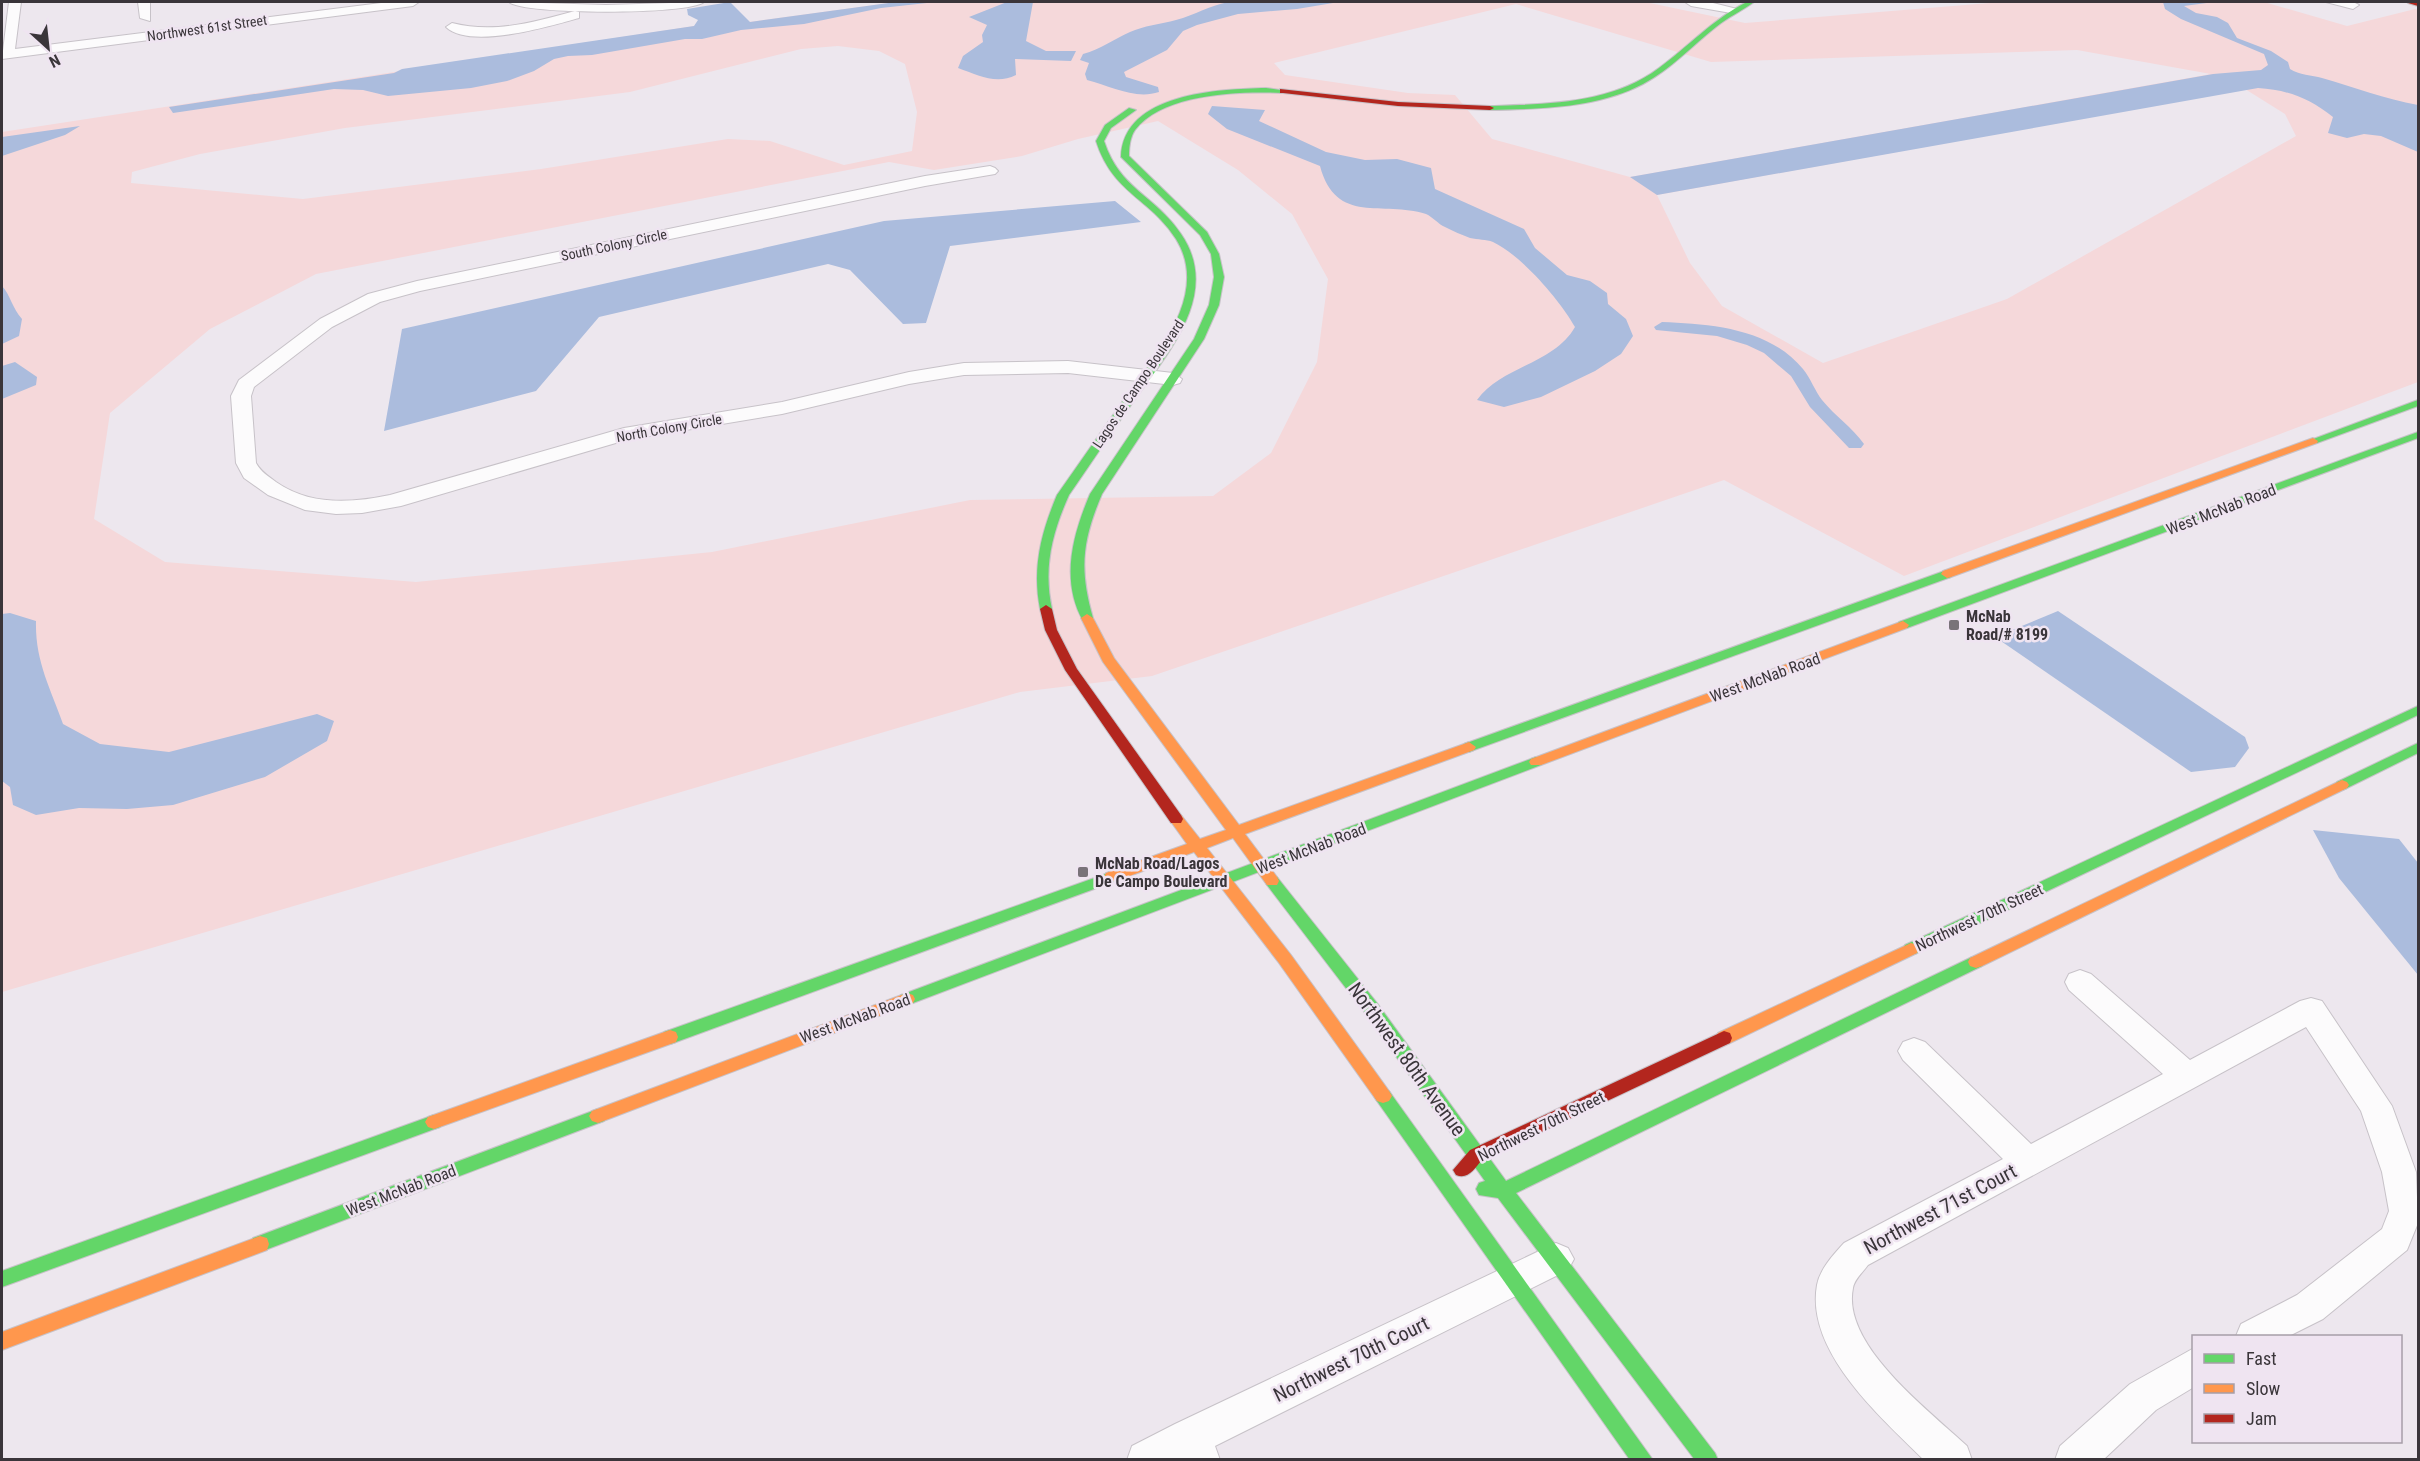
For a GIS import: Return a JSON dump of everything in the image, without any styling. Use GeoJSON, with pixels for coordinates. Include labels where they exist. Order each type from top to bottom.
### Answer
{"type":"FeatureCollection","features":[{"type":"Feature","properties":{"kind":"street"},"geometry":{"type":"LineString","coordinates":[[5,55],[15,2]]}},
{"type":"Feature","properties":{"kind":"street"},"geometry":{"type":"LineString","coordinates":[[144,2],[146,18]]}},
{"type":"Feature","properties":{"kind":"street","name":"Northwest 61st Street"},"geometry":{"type":"LineString","coordinates":[[5,55],[412,2]]}},
{"type":"Feature","properties":{"kind":"street"},"geometry":{"type":"LineString","coordinates":[[515,2],[591,10],[645,9],[698,2]]}},
{"type":"Feature","properties":{"kind":"street"},"geometry":{"type":"LineString","coordinates":[[452,27],[461,32],[484,32],[555,21],[591,10],[602,2]]}},
{"type":"Feature","properties":{"kind":"street"},"geometry":{"type":"LineString","coordinates":[[1691,2],[1729,4]]}},
{"type":"Feature","properties":{"kind":"street"},"geometry":{"type":"LineString","coordinates":[[2332,2],[2353,5]]}},
{"type":"Feature","properties":{"kind":"street"},"geometry":{"type":"LineString","coordinates":[[2410,2],[2418,4]]}},
{"type":"Feature","properties":{"kind":"street"},"geometry":{"type":"LineString","coordinates":[[1698,18],[1729,4]]}},
{"type":"Feature","properties":{"kind":"street"},"geometry":{"type":"LineString","coordinates":[[1644,63],[1626,76],[1605,84],[1545,97],[1506,100],[1404,98],[1322,85],[1290,83],[1210,87],[1176,93],[1125,113],[1108,127],[1100,141],[1105,162],[1125,152],[1124,142],[1129,130],[1141,119],[1186,100],[1220,93],[1290,90],[1418,106],[1472,109],[1535,106],[1590,98],[1644,81],[1729,4]]}},
{"type":"Feature","properties":{"kind":"street","name":"Lagos de Campo Boulevard"},"geometry":{"type":"LineString","coordinates":[[1125,152],[1125,157],[1136,170],[1183,209],[1205,232],[1218,261],[1220,286],[1213,313],[1173,379],[1096,494],[1084,521],[1075,551],[1077,587],[1088,622],[1108,659],[1234,832]]}},
{"type":"Feature","properties":{"kind":"street","name":"Lagos de Campo Boulevard"},"geometry":{"type":"LineString","coordinates":[[1105,162],[1112,173],[1160,214],[1181,236],[1192,263],[1193,286],[1187,310],[1173,336],[1063,495],[1050,523],[1041,554],[1041,590],[1050,630],[1071,670],[1196,846]]}},
{"type":"Feature","properties":{"kind":"street","name":"South Colony Circle"},"geometry":{"type":"LineString","coordinates":[[260,373],[326,323],[374,298],[417,286],[925,181],[990,171]]}},
{"type":"Feature","properties":{"kind":"street","name":"North Colony Circle"},"geometry":{"type":"LineString","coordinates":[[260,373],[246,384],[241,396],[246,463],[251,474],[259,483],[274,491],[313,505],[336,508],[362,507],[393,501],[624,434],[782,408],[909,378],[1015,366],[1068,367],[1173,379]]}},
{"type":"Feature","properties":{"kind":"street","name":"West McNab Road"},"geometry":{"type":"LineString","coordinates":[[2,1279],[764,1007],[1234,832],[2418,403]]}},
{"type":"Feature","properties":{"kind":"street","name":"West McNab Road"},"geometry":{"type":"LineString","coordinates":[[2,1341],[1743,684],[1903,628],[2418,435]]}},
{"type":"Feature","properties":{"kind":"street"},"geometry":{"type":"LineString","coordinates":[[1101,438],[1130,442]]}},
{"type":"Feature","properties":{"kind":"street","name":"Northwest 70th Street"},"geometry":{"type":"LineString","coordinates":[[1447,1187],[1476,1155],[2418,710]]}},
{"type":"Feature","properties":{"kind":"street","name":"Northwest 70th Street"},"geometry":{"type":"LineString","coordinates":[[1447,1187],[1505,1190],[2418,749]]}},
{"type":"Feature","properties":{"kind":"street","name":"Northwest 80th Avenue"},"geometry":{"type":"LineString","coordinates":[[1234,832],[1263,866],[1371,1008],[1476,1155],[1505,1190],[1708,1460]]}},
{"type":"Feature","properties":{"kind":"street"},"geometry":{"type":"LineString","coordinates":[[1196,846],[1226,881],[1643,1460]]}},
{"type":"Feature","properties":{"kind":"street"},"geometry":{"type":"LineString","coordinates":[[2080,982],[2187,1076]]}},
{"type":"Feature","properties":{"kind":"street","name":"Northwest 71st Court"},"geometry":{"type":"LineString","coordinates":[[1953,1460],[1881,1390],[1847,1346],[1833,1308],[1836,1282],[1856,1254],[2311,1010],[2376,1106],[2399,1172],[2406,1211],[2395,1239],[2310,1307],[2256,1335]]}},
{"type":"Feature","properties":{"kind":"street","name":"Northwest 71st Court"},"geometry":{"type":"LineString","coordinates":[[1914,1051],[2028,1162]]}},
{"type":"Feature","properties":{"kind":"street"},"geometry":{"type":"LineString","coordinates":[[614,1109],[635,1088]]}},
{"type":"Feature","properties":{"kind":"street","name":"Northwest 70th Court"},"geometry":{"type":"LineString","coordinates":[[1146,1460],[1195,1449],[1514,1279],[1556,1259]]}},
{"type":"Feature","properties":{"kind":"street"},"geometry":{"type":"LineString","coordinates":[[2074,1460],[2143,1397],[2192,1367]]}},
{"type":"Feature","properties":{"kind":"shaded area"},"geometry":{"type":"Polygon","coordinates":[[[896,2],[1645,2],[1745,23],[2002,2],[2264,2],[2347,26],[2415,9],[2418,10],[2418,382],[1904,576],[1724,480],[1152,676],[1020,692],[2,992],[2,132],[694,26],[749,22],[896,2]],[[1516,4],[1274,63],[1285,75],[1408,93],[1455,95],[1492,139],[1630,177],[2211,74],[2077,50],[1711,62],[1516,4]],[[838,46],[801,49],[630,92],[345,128],[200,154],[132,172],[131,183],[303,199],[541,169],[728,139],[770,141],[844,165],[912,151],[917,112],[905,64],[879,51],[838,46]],[[2245,89],[1657,195],[1690,263],[1722,306],[1823,363],[2007,299],[2296,136],[2285,114],[2245,89]],[[1158,121],[1078,139],[1022,156],[934,170],[889,162],[316,274],[210,329],[110,413],[94,519],[165,562],[416,582],[712,552],[970,500],[1213,496],[1271,453],[1317,362],[1328,279],[1292,214],[1238,170],[1158,121]]]}},
{"type":"Feature","properties":{"kind":"water"},"geometry":{"type":"Polygon","coordinates":[[[730,2],[750,22],[896,2],[936,2],[881,8],[804,24],[741,30],[702,39],[685,39],[592,55],[568,56],[554,59],[534,71],[507,81],[471,88],[388,96],[363,90],[334,89],[173,113],[169,107],[394,73],[402,69],[694,26],[698,20],[688,15],[687,9],[730,2]]]}},
{"type":"Feature","properties":{"kind":"water"},"geometry":{"type":"Polygon","coordinates":[[[1007,2],[1033,2],[1026,41],[1046,51],[1076,51],[1071,61],[1015,59],[1016,75],[1001,79],[987,78],[958,68],[963,56],[983,42],[982,35],[987,25],[969,17],[1007,2]]]}},
{"type":"Feature","properties":{"kind":"water"},"geometry":{"type":"Polygon","coordinates":[[[1229,2],[1339,2],[1297,9],[1238,14],[1183,31],[1167,50],[1124,72],[1126,77],[1158,87],[1159,92],[1132,93],[1087,80],[1085,74],[1089,63],[1080,60],[1083,54],[1135,30],[1190,16],[1215,5],[1229,2]]]}},
{"type":"Feature","properties":{"kind":"water"},"geometry":{"type":"Polygon","coordinates":[[[2163,2],[2214,2],[2184,6],[2196,13],[2217,17],[2228,23],[2237,38],[2271,51],[2288,62],[2290,69],[2301,74],[2418,105],[2418,152],[2381,136],[2364,134],[2347,138],[2328,133],[2333,117],[2315,105],[2289,93],[2258,88],[1657,195],[1630,177],[2213,74],[2261,70],[2268,65],[2264,54],[2181,19],[2165,9],[2163,2]]]}},
{"type":"Feature","properties":{"kind":"water"},"geometry":{"type":"Polygon","coordinates":[[[1212,106],[1265,110],[1259,121],[1326,152],[1365,160],[1397,159],[1431,168],[1435,189],[1524,229],[1535,248],[1567,275],[1590,281],[1607,293],[1608,304],[1626,319],[1633,336],[1621,354],[1595,371],[1541,397],[1504,407],[1477,400],[1500,379],[1554,349],[1575,327],[1539,279],[1504,248],[1490,241],[1470,238],[1458,233],[1442,226],[1426,214],[1410,210],[1349,204],[1337,197],[1327,185],[1320,166],[1227,129],[1208,114],[1212,106]]]}},
{"type":"Feature","properties":{"kind":"water"},"geometry":{"type":"Polygon","coordinates":[[[80,126],[65,135],[2,156],[2,137],[80,126]]]}},
{"type":"Feature","properties":{"kind":"water"},"geometry":{"type":"Polygon","coordinates":[[[1115,201],[1141,222],[950,246],[926,323],[903,324],[850,270],[828,264],[599,317],[536,391],[384,431],[402,329],[884,221],[1115,201]]]}},
{"type":"Feature","properties":{"kind":"water"},"geometry":{"type":"Polygon","coordinates":[[[2,286],[22,319],[19,336],[2,344],[2,286]]]}},
{"type":"Feature","properties":{"kind":"water"},"geometry":{"type":"Polygon","coordinates":[[[15,362],[37,377],[36,385],[2,399],[2,366],[15,362]]]}},
{"type":"Feature","properties":{"kind":"water"},"geometry":{"type":"Polygon","coordinates":[[[2058,611],[2245,737],[2249,748],[2235,767],[2191,772],[1995,637],[2058,611]]]}},
{"type":"Feature","properties":{"kind":"water"},"geometry":{"type":"Polygon","coordinates":[[[10,613],[36,621],[41,661],[63,724],[100,744],[169,752],[317,714],[334,721],[327,741],[265,777],[173,805],[127,809],[79,808],[36,815],[13,805],[10,787],[2,781],[2,614],[10,613]]]}},
{"type":"Feature","properties":{"kind":"water"},"geometry":{"type":"Polygon","coordinates":[[[2313,830],[2399,839],[2418,863],[2418,975],[2339,878],[2313,830]]]}},
{"type":"Feature","properties":{"kind":"waterway"},"geometry":{"type":"LineString","coordinates":[[1662,327],[1717,331],[1736,335],[1769,349],[1797,373],[1811,397],[1855,444]]}},
{"type":"Feature","properties":{"kind":"traffic: fast"},"geometry":{"type":"LineString","coordinates":[[1490,108],[1556,105],[1621,91],[1659,71],[1714,25],[1751,2]]}},
{"type":"Feature","properties":{"kind":"traffic: fast"},"geometry":{"type":"LineString","coordinates":[[1087,618],[1078,583],[1077,569],[1077,555],[1083,527],[1096,494],[1199,339],[1214,305],[1219,277],[1215,254],[1204,234],[1125,157],[1128,137],[1142,118],[1159,108],[1179,101],[1224,93],[1283,91]]}},
{"type":"Feature","properties":{"kind":"traffic: fast"},"geometry":{"type":"LineString","coordinates":[[1046,609],[1042,579],[1044,550],[1063,495],[1169,343],[1185,311],[1190,294],[1191,264],[1181,241],[1164,218],[1121,181],[1105,157],[1100,141],[1108,127],[1132,110]]}},
{"type":"Feature","properties":{"kind":"traffic: fast"},"geometry":{"type":"LineString","coordinates":[[2313,441],[2418,403]]}},
{"type":"Feature","properties":{"kind":"traffic: fast"},"geometry":{"type":"LineString","coordinates":[[1903,625],[2418,435]]}},
{"type":"Feature","properties":{"kind":"traffic: fast"},"geometry":{"type":"LineString","coordinates":[[1469,747],[1947,574]]}},
{"type":"Feature","properties":{"kind":"traffic: fast"},"geometry":{"type":"LineString","coordinates":[[1911,949],[2418,710]]}},
{"type":"Feature","properties":{"kind":"traffic: fast"},"geometry":{"type":"LineString","coordinates":[[2342,785],[2418,748]]}},
{"type":"Feature","properties":{"kind":"traffic: fast"},"geometry":{"type":"LineString","coordinates":[[907,999],[1536,762]]}},
{"type":"Feature","properties":{"kind":"traffic: fast"},"geometry":{"type":"LineString","coordinates":[[670,1037],[1111,877]]}},
{"type":"Feature","properties":{"kind":"traffic: fast"},"geometry":{"type":"LineString","coordinates":[[1272,881],[1371,1008],[1476,1155],[1708,1460]]}},
{"type":"Feature","properties":{"kind":"traffic: fast"},"geometry":{"type":"LineString","coordinates":[[1485,1189],[1505,1190],[1976,962]]}},
{"type":"Feature","properties":{"kind":"traffic: fast"},"geometry":{"type":"LineString","coordinates":[[1383,1096],[1643,1460]]}},
{"type":"Feature","properties":{"kind":"traffic: fast"},"geometry":{"type":"LineString","coordinates":[[260,1244],[598,1116]]}},
{"type":"Feature","properties":{"kind":"traffic: fast"},"geometry":{"type":"LineString","coordinates":[[2,1279],[434,1122]]}},
{"type":"Feature","properties":{"kind":"traffic: slow"},"geometry":{"type":"LineString","coordinates":[[1947,574],[2313,441]]}},
{"type":"Feature","properties":{"kind":"traffic: slow"},"geometry":{"type":"LineString","coordinates":[[1087,618],[1108,659],[1272,881]]}},
{"type":"Feature","properties":{"kind":"traffic: slow"},"geometry":{"type":"LineString","coordinates":[[1536,762],[1903,625]]}},
{"type":"Feature","properties":{"kind":"traffic: slow"},"geometry":{"type":"LineString","coordinates":[[1111,877],[1469,747]]}},
{"type":"Feature","properties":{"kind":"traffic: slow"},"geometry":{"type":"LineString","coordinates":[[1976,962],[2342,785]]}},
{"type":"Feature","properties":{"kind":"traffic: slow"},"geometry":{"type":"LineString","coordinates":[[1176,819],[1285,959],[1383,1096]]}},
{"type":"Feature","properties":{"kind":"traffic: slow"},"geometry":{"type":"LineString","coordinates":[[1724,1038],[1911,949]]}},
{"type":"Feature","properties":{"kind":"traffic: slow"},"geometry":{"type":"LineString","coordinates":[[598,1116],[907,999]]}},
{"type":"Feature","properties":{"kind":"traffic: slow"},"geometry":{"type":"LineString","coordinates":[[434,1122],[670,1037]]}},
{"type":"Feature","properties":{"kind":"traffic: slow"},"geometry":{"type":"LineString","coordinates":[[2,1341],[260,1244]]}},
{"type":"Feature","properties":{"kind":"traffic: jam"},"geometry":{"type":"LineString","coordinates":[[2410,2],[2418,4]]}},
{"type":"Feature","properties":{"kind":"traffic: jam"},"geometry":{"type":"LineString","coordinates":[[1283,91],[1398,104],[1490,108]]}},
{"type":"Feature","properties":{"kind":"traffic: jam"},"geometry":{"type":"LineString","coordinates":[[1046,609],[1051,630],[1071,670],[1176,819]]}},
{"type":"Feature","properties":{"kind":"traffic: jam"},"geometry":{"type":"LineString","coordinates":[[1462,1170],[1476,1155],[1724,1038]]}},
{"type":"Feature","properties":{"kind":"place","name":"McNab Road/# 8199"},"geometry":{"type":"Point","coordinates":[1954,625]}},
{"type":"Feature","properties":{"kind":"place","name":"McNab Road/Lagos De Campo Boulevard"},"geometry":{"type":"Point","coordinates":[1083,872]}}]}
